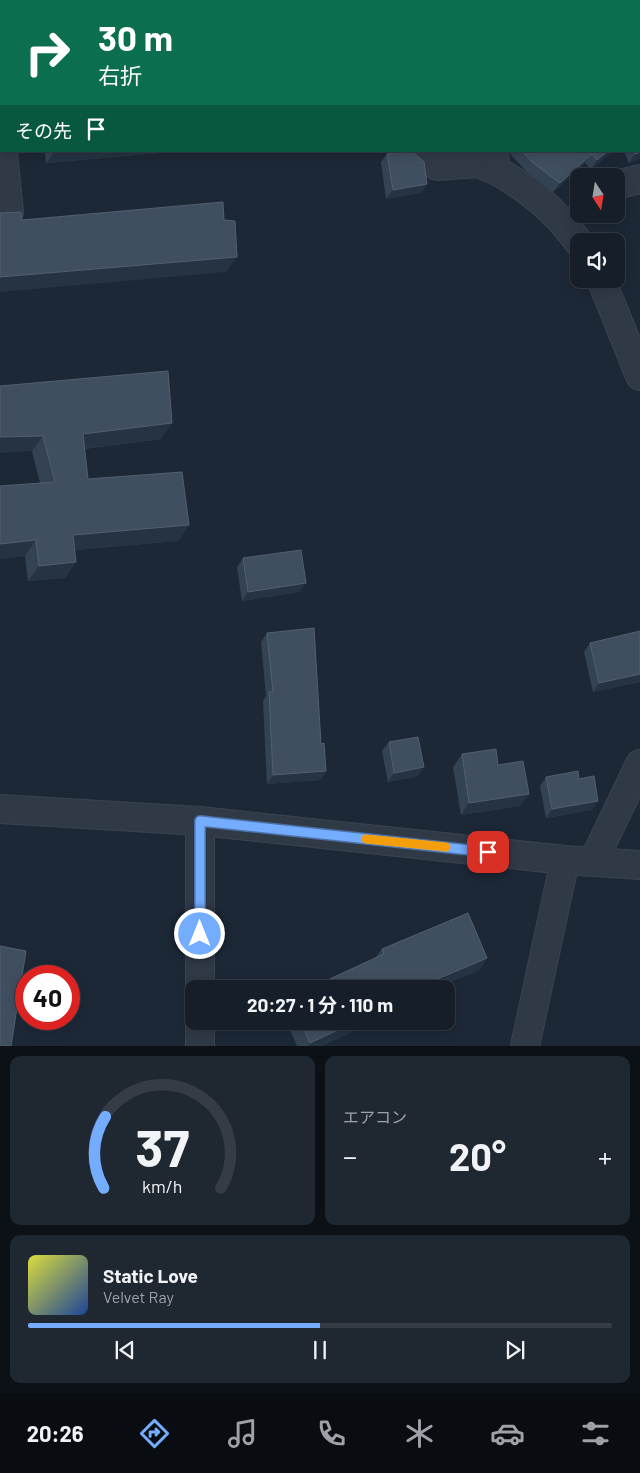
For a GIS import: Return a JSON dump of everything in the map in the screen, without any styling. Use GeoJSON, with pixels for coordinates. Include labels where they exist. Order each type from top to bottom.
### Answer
{"type":"FeatureCollection","features":[{"type":"Feature","properties":{"kind":"street"},"geometry":{"type":"LineString","coordinates":[[0,152],[3,152],[9,212],[0,213]]}},
{"type":"Feature","properties":{"kind":"street"},"geometry":{"type":"LineString","coordinates":[[419,152],[437,166],[478,164],[495,161],[575,227]]}},
{"type":"Feature","properties":{"kind":"street"},"geometry":{"type":"LineString","coordinates":[[625,183],[640,179]]}},
{"type":"Feature","properties":{"kind":"street"},"geometry":{"type":"LineString","coordinates":[[605,288],[640,376]]}},
{"type":"Feature","properties":{"kind":"street"},"geometry":{"type":"LineString","coordinates":[[594,860],[640,764]]}},
{"type":"Feature","properties":{"kind":"street"},"geometry":{"type":"LineString","coordinates":[[0,810],[200,821],[565,860],[594,860],[640,865]]}},
{"type":"Feature","properties":{"kind":"street"},"geometry":{"type":"LineString","coordinates":[[200,821],[200,980]]}},
{"type":"Feature","properties":{"kind":"street"},"geometry":{"type":"LineString","coordinates":[[525,1046],[565,860]]}},
{"type":"Feature","properties":{"kind":"street"},"geometry":{"type":"LineString","coordinates":[[200,1030],[200,1046]]}},
{"type":"Feature","properties":{"kind":"building"},"geometry":{"type":"Polygon","coordinates":[[[413,152],[424,162],[427,184],[393,190],[387,154],[413,152]]]}},
{"type":"Feature","properties":{"kind":"building"},"geometry":{"type":"Polygon","coordinates":[[[523,152],[607,152],[597,160],[592,154],[577,168],[570,168],[570,174],[560,183],[532,162],[523,152]]]}},
{"type":"Feature","properties":{"kind":"building"},"geometry":{"type":"Polygon","coordinates":[[[223,202],[224,220],[235,221],[237,257],[0,277],[0,213],[21,212],[22,220],[223,202]]]}},
{"type":"Feature","properties":{"kind":"building"},"geometry":{"type":"Polygon","coordinates":[[[168,371],[172,423],[83,434],[88,479],[182,472],[189,525],[73,535],[76,562],[39,566],[36,540],[0,544],[0,486],[55,482],[43,436],[0,437],[0,386],[168,371]]]}},
{"type":"Feature","properties":{"kind":"building"},"geometry":{"type":"Polygon","coordinates":[[[301,550],[306,583],[248,592],[243,558],[301,550]]]}},
{"type":"Feature","properties":{"kind":"building"},"geometry":{"type":"Polygon","coordinates":[[[314,628],[321,744],[324,743],[326,771],[273,775],[269,692],[273,692],[267,633],[314,628]]]}},
{"type":"Feature","properties":{"kind":"building"},"geometry":{"type":"Polygon","coordinates":[[[640,631],[640,674],[599,683],[590,643],[640,631]]]}},
{"type":"Feature","properties":{"kind":"building"},"geometry":{"type":"Polygon","coordinates":[[[418,737],[424,767],[394,773],[389,742],[418,737]]]}},
{"type":"Feature","properties":{"kind":"building"},"geometry":{"type":"Polygon","coordinates":[[[496,749],[498,765],[523,761],[529,794],[469,803],[462,754],[496,749]]]}},
{"type":"Feature","properties":{"kind":"building"},"geometry":{"type":"Polygon","coordinates":[[[578,771],[579,779],[594,776],[598,801],[552,809],[546,777],[578,771]]]}},
{"type":"Feature","properties":{"kind":"building"},"geometry":{"type":"Polygon","coordinates":[[[468,913],[487,958],[435,980],[328,980],[384,954],[382,949],[468,913]]]}},
{"type":"Feature","properties":{"kind":"building"},"geometry":{"type":"Polygon","coordinates":[[[0,946],[26,951],[24,965],[15,965],[15,1021],[11,1046],[0,1046],[0,946]]]}},
{"type":"Feature","properties":{"kind":"building"},"geometry":{"type":"Polygon","coordinates":[[[304,1030],[338,1030],[310,1043],[304,1030]]]}},
{"type":"Feature","properties":{"kind":"slow traffic"},"geometry":{"type":"LineString","coordinates":[[366,839],[446,847]]}},
{"type":"Feature","properties":{"kind":"route"},"geometry":{"type":"LineString","coordinates":[[200,934],[200,821],[488,852]]}}]}
